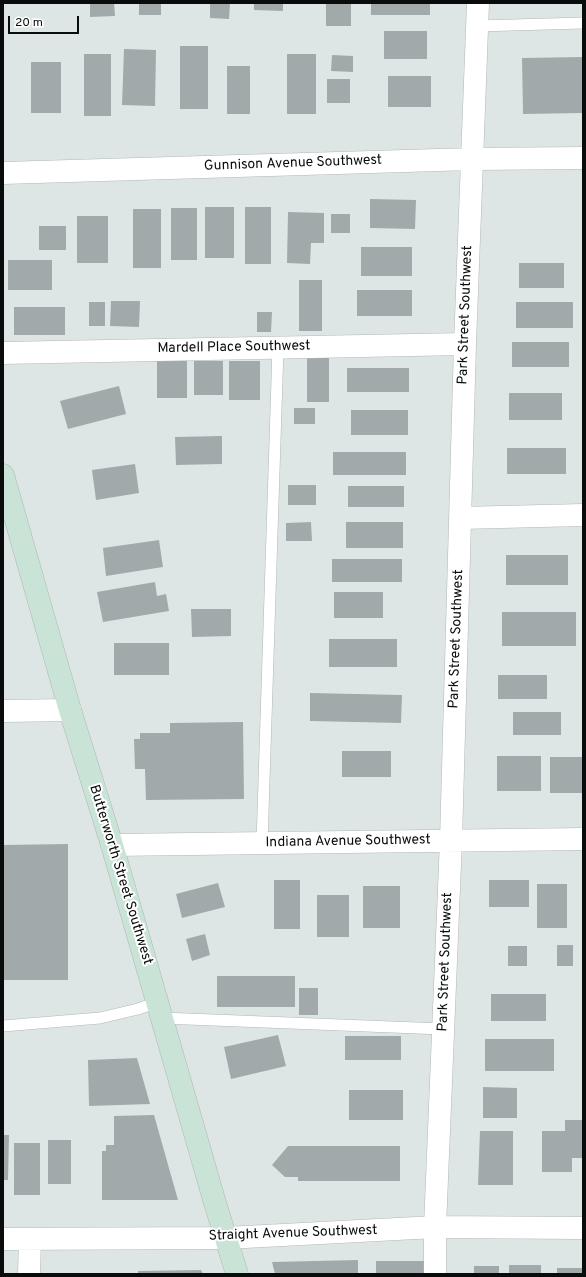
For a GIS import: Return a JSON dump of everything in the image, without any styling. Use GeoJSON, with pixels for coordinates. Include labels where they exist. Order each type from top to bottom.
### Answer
{"type":"FeatureCollection","features":[{"type":"Feature","properties":{"kind":"street","name":"Park Street Southwest"},"geometry":{"type":"LineString","coordinates":[[435,1274],[434,1228],[451,840],[465,344],[478,3]]}},
{"type":"Feature","properties":{"kind":"street","name":"Gunnison Avenue Southwest"},"geometry":{"type":"LineString","coordinates":[[3,173],[472,159],[583,158]]}},
{"type":"Feature","properties":{"kind":"street","name":"Mardell Place Southwest"},"geometry":{"type":"LineString","coordinates":[[3,353],[465,344]]}},
{"type":"Feature","properties":{"kind":"street","name":"Butterworth Street Southwest"},"geometry":{"type":"LineString","coordinates":[[3,475],[70,710],[112,845],[237,1274]]}},
{"type":"Feature","properties":{"kind":"street"},"geometry":{"type":"LineString","coordinates":[[460,518],[583,516]]}},
{"type":"Feature","properties":{"kind":"street"},"geometry":{"type":"LineString","coordinates":[[3,711],[70,710]]}},
{"type":"Feature","properties":{"kind":"street","name":"Indiana Avenue Southwest"},"geometry":{"type":"LineString","coordinates":[[112,845],[583,839]]}},
{"type":"Feature","properties":{"kind":"street","name":"Straight Avenue Southwest"},"geometry":{"type":"LineString","coordinates":[[3,1239],[226,1238],[434,1228],[583,1228]]}},
{"type":"Feature","properties":{"kind":"street"},"geometry":{"type":"LineString","coordinates":[[29,1274],[30,1239]]}},
{"type":"Feature","properties":{"kind":"lane"},"geometry":{"type":"LineString","coordinates":[[477,26],[583,22]]}},
{"type":"Feature","properties":{"kind":"lane"},"geometry":{"type":"LineString","coordinates":[[262,843],[278,348]]}},
{"type":"Feature","properties":{"kind":"lane"},"geometry":{"type":"LineString","coordinates":[[3,1026],[100,1018],[138,1009],[443,1030]]}},
{"type":"Feature","properties":{"kind":"building"},"geometry":{"type":"Polygon","coordinates":[[[90,3],[114,3],[115,16],[90,17],[90,3]]]}},
{"type":"Feature","properties":{"kind":"building"},"geometry":{"type":"Polygon","coordinates":[[[139,3],[161,3],[161,15],[139,15],[139,3]]]}},
{"type":"Feature","properties":{"kind":"building"},"geometry":{"type":"Polygon","coordinates":[[[210,3],[230,3],[229,19],[210,18],[210,3]]]}},
{"type":"Feature","properties":{"kind":"building"},"geometry":{"type":"Polygon","coordinates":[[[254,3],[283,3],[283,11],[254,10],[254,3]]]}},
{"type":"Feature","properties":{"kind":"building"},"geometry":{"type":"Polygon","coordinates":[[[326,3],[351,3],[351,26],[326,26],[326,3]]]}},
{"type":"Feature","properties":{"kind":"building"},"geometry":{"type":"Polygon","coordinates":[[[371,3],[430,3],[430,15],[371,15],[371,3]]]}},
{"type":"Feature","properties":{"kind":"building"},"geometry":{"type":"Polygon","coordinates":[[[384,31],[427,31],[427,59],[384,59],[384,31]]]}},
{"type":"Feature","properties":{"kind":"building"},"geometry":{"type":"Polygon","coordinates":[[[180,46],[208,46],[208,109],[180,109],[180,46]]]}},
{"type":"Feature","properties":{"kind":"building"},"geometry":{"type":"Polygon","coordinates":[[[124,49],[156,50],[155,106],[122,105],[124,49]]]}},
{"type":"Feature","properties":{"kind":"building"},"geometry":{"type":"Polygon","coordinates":[[[84,54],[111,54],[111,116],[84,116],[84,54]]]}},
{"type":"Feature","properties":{"kind":"building"},"geometry":{"type":"Polygon","coordinates":[[[287,54],[316,54],[316,114],[287,114],[287,54]]]}},
{"type":"Feature","properties":{"kind":"building"},"geometry":{"type":"Polygon","coordinates":[[[332,55],[353,56],[353,72],[331,71],[332,55]]]}},
{"type":"Feature","properties":{"kind":"building"},"geometry":{"type":"Polygon","coordinates":[[[583,57],[583,113],[523,114],[522,58],[583,57]]]}},
{"type":"Feature","properties":{"kind":"building"},"geometry":{"type":"Polygon","coordinates":[[[31,62],[61,62],[61,113],[31,113],[31,62]]]}},
{"type":"Feature","properties":{"kind":"building"},"geometry":{"type":"Polygon","coordinates":[[[227,66],[250,66],[250,114],[227,114],[227,66]]]}},
{"type":"Feature","properties":{"kind":"building"},"geometry":{"type":"Polygon","coordinates":[[[388,76],[431,76],[431,107],[388,107],[388,76]]]}},
{"type":"Feature","properties":{"kind":"building"},"geometry":{"type":"Polygon","coordinates":[[[327,79],[350,79],[350,103],[327,103],[327,79]]]}},
{"type":"Feature","properties":{"kind":"building"},"geometry":{"type":"Polygon","coordinates":[[[370,199],[416,200],[415,229],[370,228],[370,199]]]}},
{"type":"Feature","properties":{"kind":"building"},"geometry":{"type":"Polygon","coordinates":[[[205,207],[234,207],[234,258],[205,258],[205,207]]]}},
{"type":"Feature","properties":{"kind":"building"},"geometry":{"type":"Polygon","coordinates":[[[245,207],[271,207],[271,264],[245,264],[245,207]]]}},
{"type":"Feature","properties":{"kind":"building"},"geometry":{"type":"Polygon","coordinates":[[[171,208],[197,208],[197,260],[171,260],[171,208]]]}},
{"type":"Feature","properties":{"kind":"building"},"geometry":{"type":"Polygon","coordinates":[[[133,209],[161,209],[161,268],[133,268],[133,209]]]}},
{"type":"Feature","properties":{"kind":"building"},"geometry":{"type":"Polygon","coordinates":[[[288,212],[324,213],[324,243],[311,243],[310,264],[287,263],[288,212]]]}},
{"type":"Feature","properties":{"kind":"building"},"geometry":{"type":"Polygon","coordinates":[[[331,214],[350,214],[350,233],[331,233],[331,214]]]}},
{"type":"Feature","properties":{"kind":"building"},"geometry":{"type":"Polygon","coordinates":[[[77,216],[108,216],[108,263],[77,263],[77,216]]]}},
{"type":"Feature","properties":{"kind":"building"},"geometry":{"type":"Polygon","coordinates":[[[39,226],[66,226],[66,250],[39,250],[39,226]]]}},
{"type":"Feature","properties":{"kind":"building"},"geometry":{"type":"Polygon","coordinates":[[[361,247],[412,247],[412,276],[361,276],[361,247]]]}},
{"type":"Feature","properties":{"kind":"building"},"geometry":{"type":"Polygon","coordinates":[[[8,260],[52,260],[52,290],[8,290],[8,260]]]}},
{"type":"Feature","properties":{"kind":"building"},"geometry":{"type":"Polygon","coordinates":[[[519,263],[564,263],[564,288],[519,288],[519,263]]]}},
{"type":"Feature","properties":{"kind":"building"},"geometry":{"type":"Polygon","coordinates":[[[299,280],[322,280],[322,331],[299,331],[299,280]]]}},
{"type":"Feature","properties":{"kind":"building"},"geometry":{"type":"Polygon","coordinates":[[[357,290],[412,290],[412,316],[357,316],[357,290]]]}},
{"type":"Feature","properties":{"kind":"building"},"geometry":{"type":"Polygon","coordinates":[[[111,301],[140,301],[139,327],[110,326],[111,301]]]}},
{"type":"Feature","properties":{"kind":"building"},"geometry":{"type":"Polygon","coordinates":[[[89,302],[105,302],[105,326],[89,326],[89,302]]]}},
{"type":"Feature","properties":{"kind":"building"},"geometry":{"type":"Polygon","coordinates":[[[516,302],[573,302],[573,328],[516,328],[516,302]]]}},
{"type":"Feature","properties":{"kind":"building"},"geometry":{"type":"Polygon","coordinates":[[[14,307],[65,307],[65,335],[14,335],[14,307]]]}},
{"type":"Feature","properties":{"kind":"building"},"geometry":{"type":"Polygon","coordinates":[[[257,312],[272,312],[271,332],[257,332],[257,312]]]}},
{"type":"Feature","properties":{"kind":"building"},"geometry":{"type":"Polygon","coordinates":[[[512,342],[569,342],[569,367],[512,367],[512,342]]]}},
{"type":"Feature","properties":{"kind":"building"},"geometry":{"type":"Polygon","coordinates":[[[307,354],[329,354],[329,402],[307,402],[307,354]]]}},
{"type":"Feature","properties":{"kind":"building"},"geometry":{"type":"Polygon","coordinates":[[[157,361],[187,361],[187,398],[157,398],[157,361]]]}},
{"type":"Feature","properties":{"kind":"building"},"geometry":{"type":"Polygon","coordinates":[[[194,361],[223,361],[223,395],[194,395],[194,361]]]}},
{"type":"Feature","properties":{"kind":"building"},"geometry":{"type":"Polygon","coordinates":[[[229,361],[260,361],[260,400],[229,400],[229,361]]]}},
{"type":"Feature","properties":{"kind":"building"},"geometry":{"type":"Polygon","coordinates":[[[347,368],[409,368],[409,392],[347,392],[347,368]]]}},
{"type":"Feature","properties":{"kind":"building"},"geometry":{"type":"Polygon","coordinates":[[[119,386],[126,414],[68,429],[60,401],[119,386]]]}},
{"type":"Feature","properties":{"kind":"building"},"geometry":{"type":"Polygon","coordinates":[[[509,393],[562,393],[562,420],[509,420],[509,393]]]}},
{"type":"Feature","properties":{"kind":"building"},"geometry":{"type":"Polygon","coordinates":[[[583,402],[583,463],[582,463],[583,402]]]}},
{"type":"Feature","properties":{"kind":"building"},"geometry":{"type":"Polygon","coordinates":[[[294,408],[315,408],[315,424],[294,424],[294,408]]]}},
{"type":"Feature","properties":{"kind":"building"},"geometry":{"type":"Polygon","coordinates":[[[351,410],[408,410],[408,435],[351,435],[351,410]]]}},
{"type":"Feature","properties":{"kind":"building"},"geometry":{"type":"Polygon","coordinates":[[[222,436],[222,464],[176,465],[175,437],[222,436]]]}},
{"type":"Feature","properties":{"kind":"building"},"geometry":{"type":"Polygon","coordinates":[[[507,448],[566,448],[566,474],[507,474],[507,448]]]}},
{"type":"Feature","properties":{"kind":"building"},"geometry":{"type":"Polygon","coordinates":[[[333,452],[406,452],[406,475],[333,475],[333,452]]]}},
{"type":"Feature","properties":{"kind":"building"},"geometry":{"type":"Polygon","coordinates":[[[135,464],[139,493],[96,500],[92,470],[135,464]]]}},
{"type":"Feature","properties":{"kind":"building"},"geometry":{"type":"Polygon","coordinates":[[[288,485],[316,485],[316,505],[288,505],[288,485]]]}},
{"type":"Feature","properties":{"kind":"building"},"geometry":{"type":"Polygon","coordinates":[[[348,486],[404,486],[404,507],[348,507],[348,486]]]}},
{"type":"Feature","properties":{"kind":"building"},"geometry":{"type":"Polygon","coordinates":[[[311,522],[312,541],[286,541],[286,523],[311,522]]]}},
{"type":"Feature","properties":{"kind":"building"},"geometry":{"type":"Polygon","coordinates":[[[346,522],[403,522],[403,548],[346,548],[346,522]]]}},
{"type":"Feature","properties":{"kind":"building"},"geometry":{"type":"Polygon","coordinates":[[[159,540],[163,567],[106,576],[103,548],[159,540]]]}},
{"type":"Feature","properties":{"kind":"building"},"geometry":{"type":"Polygon","coordinates":[[[506,555],[568,555],[568,585],[506,585],[506,555]]]}},
{"type":"Feature","properties":{"kind":"building"},"geometry":{"type":"Polygon","coordinates":[[[332,559],[402,559],[402,582],[332,582],[332,559]]]}},
{"type":"Feature","properties":{"kind":"building"},"geometry":{"type":"Polygon","coordinates":[[[155,582],[157,596],[166,594],[169,611],[103,622],[97,592],[155,582]]]}},
{"type":"Feature","properties":{"kind":"building"},"geometry":{"type":"Polygon","coordinates":[[[334,592],[383,592],[383,618],[334,618],[334,592]]]}},
{"type":"Feature","properties":{"kind":"building"},"geometry":{"type":"Polygon","coordinates":[[[191,609],[231,609],[231,636],[192,637],[191,609]]]}},
{"type":"Feature","properties":{"kind":"building"},"geometry":{"type":"Polygon","coordinates":[[[502,612],[576,612],[576,646],[502,646],[502,612]]]}},
{"type":"Feature","properties":{"kind":"building"},"geometry":{"type":"Polygon","coordinates":[[[329,639],[397,639],[397,667],[329,667],[329,639]]]}},
{"type":"Feature","properties":{"kind":"building"},"geometry":{"type":"Polygon","coordinates":[[[114,643],[169,643],[169,675],[114,675],[114,643]]]}},
{"type":"Feature","properties":{"kind":"building"},"geometry":{"type":"Polygon","coordinates":[[[498,675],[547,675],[547,699],[498,699],[498,675]]]}},
{"type":"Feature","properties":{"kind":"building"},"geometry":{"type":"Polygon","coordinates":[[[310,693],[402,695],[401,723],[310,721],[310,693]]]}},
{"type":"Feature","properties":{"kind":"building"},"geometry":{"type":"Polygon","coordinates":[[[513,712],[561,712],[561,735],[513,735],[513,712]]]}},
{"type":"Feature","properties":{"kind":"building"},"geometry":{"type":"Polygon","coordinates":[[[243,722],[244,799],[146,800],[145,769],[135,769],[134,739],[140,739],[140,733],[170,733],[170,723],[243,722]]]}},
{"type":"Feature","properties":{"kind":"building"},"geometry":{"type":"Polygon","coordinates":[[[342,751],[391,751],[391,777],[342,777],[342,751]]]}},
{"type":"Feature","properties":{"kind":"building"},"geometry":{"type":"Polygon","coordinates":[[[497,756],[541,756],[541,791],[497,791],[497,756]]]}},
{"type":"Feature","properties":{"kind":"building"},"geometry":{"type":"Polygon","coordinates":[[[550,757],[583,757],[583,793],[550,793],[550,757]]]}},
{"type":"Feature","properties":{"kind":"building"},"geometry":{"type":"Polygon","coordinates":[[[68,844],[68,980],[3,980],[3,845],[68,844]]]}},
{"type":"Feature","properties":{"kind":"building"},"geometry":{"type":"Polygon","coordinates":[[[274,880],[300,880],[300,929],[274,929],[274,880]]]}},
{"type":"Feature","properties":{"kind":"building"},"geometry":{"type":"Polygon","coordinates":[[[489,880],[529,880],[529,907],[489,907],[489,880]]]}},
{"type":"Feature","properties":{"kind":"building"},"geometry":{"type":"Polygon","coordinates":[[[218,883],[225,907],[182,918],[176,894],[218,883]]]}},
{"type":"Feature","properties":{"kind":"building"},"geometry":{"type":"Polygon","coordinates":[[[537,884],[567,884],[567,928],[537,928],[537,884]]]}},
{"type":"Feature","properties":{"kind":"building"},"geometry":{"type":"Polygon","coordinates":[[[363,886],[400,886],[400,928],[363,928],[363,886]]]}},
{"type":"Feature","properties":{"kind":"building"},"geometry":{"type":"Polygon","coordinates":[[[317,895],[349,895],[349,937],[317,937],[317,895]]]}},
{"type":"Feature","properties":{"kind":"building"},"geometry":{"type":"Polygon","coordinates":[[[205,934],[210,955],[192,961],[186,939],[205,934]]]}},
{"type":"Feature","properties":{"kind":"building"},"geometry":{"type":"Polygon","coordinates":[[[557,945],[573,945],[573,966],[557,966],[557,945]]]}},
{"type":"Feature","properties":{"kind":"building"},"geometry":{"type":"Polygon","coordinates":[[[508,946],[527,946],[527,966],[508,966],[508,946]]]}},
{"type":"Feature","properties":{"kind":"building"},"geometry":{"type":"Polygon","coordinates":[[[217,976],[295,976],[295,1007],[217,1007],[217,976]]]}},
{"type":"Feature","properties":{"kind":"building"},"geometry":{"type":"Polygon","coordinates":[[[299,988],[318,988],[318,1015],[299,1015],[299,988]]]}},
{"type":"Feature","properties":{"kind":"building"},"geometry":{"type":"Polygon","coordinates":[[[491,994],[546,994],[546,1021],[491,1021],[491,994]]]}},
{"type":"Feature","properties":{"kind":"building"},"geometry":{"type":"Polygon","coordinates":[[[278,1035],[286,1066],[231,1079],[224,1047],[278,1035]]]}},
{"type":"Feature","properties":{"kind":"building"},"geometry":{"type":"Polygon","coordinates":[[[345,1036],[401,1036],[401,1060],[345,1060],[345,1036]]]}},
{"type":"Feature","properties":{"kind":"building"},"geometry":{"type":"Polygon","coordinates":[[[485,1039],[554,1039],[554,1071],[485,1071],[485,1039]]]}},
{"type":"Feature","properties":{"kind":"building"},"geometry":{"type":"Polygon","coordinates":[[[137,1058],[150,1104],[89,1106],[88,1060],[137,1058]]]}},
{"type":"Feature","properties":{"kind":"building"},"geometry":{"type":"Polygon","coordinates":[[[483,1087],[517,1088],[517,1118],[483,1118],[483,1087]]]}},
{"type":"Feature","properties":{"kind":"building"},"geometry":{"type":"Polygon","coordinates":[[[349,1090],[403,1090],[403,1120],[349,1120],[349,1090]]]}},
{"type":"Feature","properties":{"kind":"building"},"geometry":{"type":"Polygon","coordinates":[[[154,1115],[178,1200],[102,1200],[102,1151],[106,1151],[106,1145],[114,1145],[114,1116],[154,1115]]]}},
{"type":"Feature","properties":{"kind":"building"},"geometry":{"type":"Polygon","coordinates":[[[565,1120],[583,1120],[583,1158],[572,1158],[572,1172],[542,1172],[542,1131],[565,1131],[565,1120]]]}},
{"type":"Feature","properties":{"kind":"building"},"geometry":{"type":"Polygon","coordinates":[[[480,1131],[513,1131],[513,1185],[478,1185],[480,1131]]]}},
{"type":"Feature","properties":{"kind":"building"},"geometry":{"type":"Polygon","coordinates":[[[3,1135],[9,1135],[8,1180],[3,1180],[3,1135]]]}},
{"type":"Feature","properties":{"kind":"building"},"geometry":{"type":"Polygon","coordinates":[[[48,1140],[71,1140],[71,1184],[48,1184],[48,1140]]]}},
{"type":"Feature","properties":{"kind":"building"},"geometry":{"type":"Polygon","coordinates":[[[14,1143],[40,1143],[40,1195],[14,1195],[14,1143]]]}},
{"type":"Feature","properties":{"kind":"building"},"geometry":{"type":"Polygon","coordinates":[[[288,1146],[400,1146],[400,1181],[298,1181],[298,1177],[285,1177],[272,1165],[288,1146]]]}},
{"type":"Feature","properties":{"kind":"building"},"geometry":{"type":"Polygon","coordinates":[[[358,1260],[358,1274],[275,1274],[272,1262],[358,1260]]]}},
{"type":"Feature","properties":{"kind":"building"},"geometry":{"type":"Polygon","coordinates":[[[376,1261],[429,1261],[429,1274],[376,1274],[376,1261]]]}},
{"type":"Feature","properties":{"kind":"building"},"geometry":{"type":"Polygon","coordinates":[[[509,1265],[541,1265],[541,1274],[509,1274],[509,1265]]]}},
{"type":"Feature","properties":{"kind":"building"},"geometry":{"type":"Polygon","coordinates":[[[474,1266],[499,1266],[499,1274],[474,1274],[474,1266]]]}},
{"type":"Feature","properties":{"kind":"building"},"geometry":{"type":"Polygon","coordinates":[[[557,1268],[583,1268],[583,1274],[557,1274],[557,1268]]]}},
{"type":"Feature","properties":{"kind":"building"},"geometry":{"type":"Polygon","coordinates":[[[201,1270],[203,1274],[138,1274],[138,1271],[201,1270]]]}}]}
